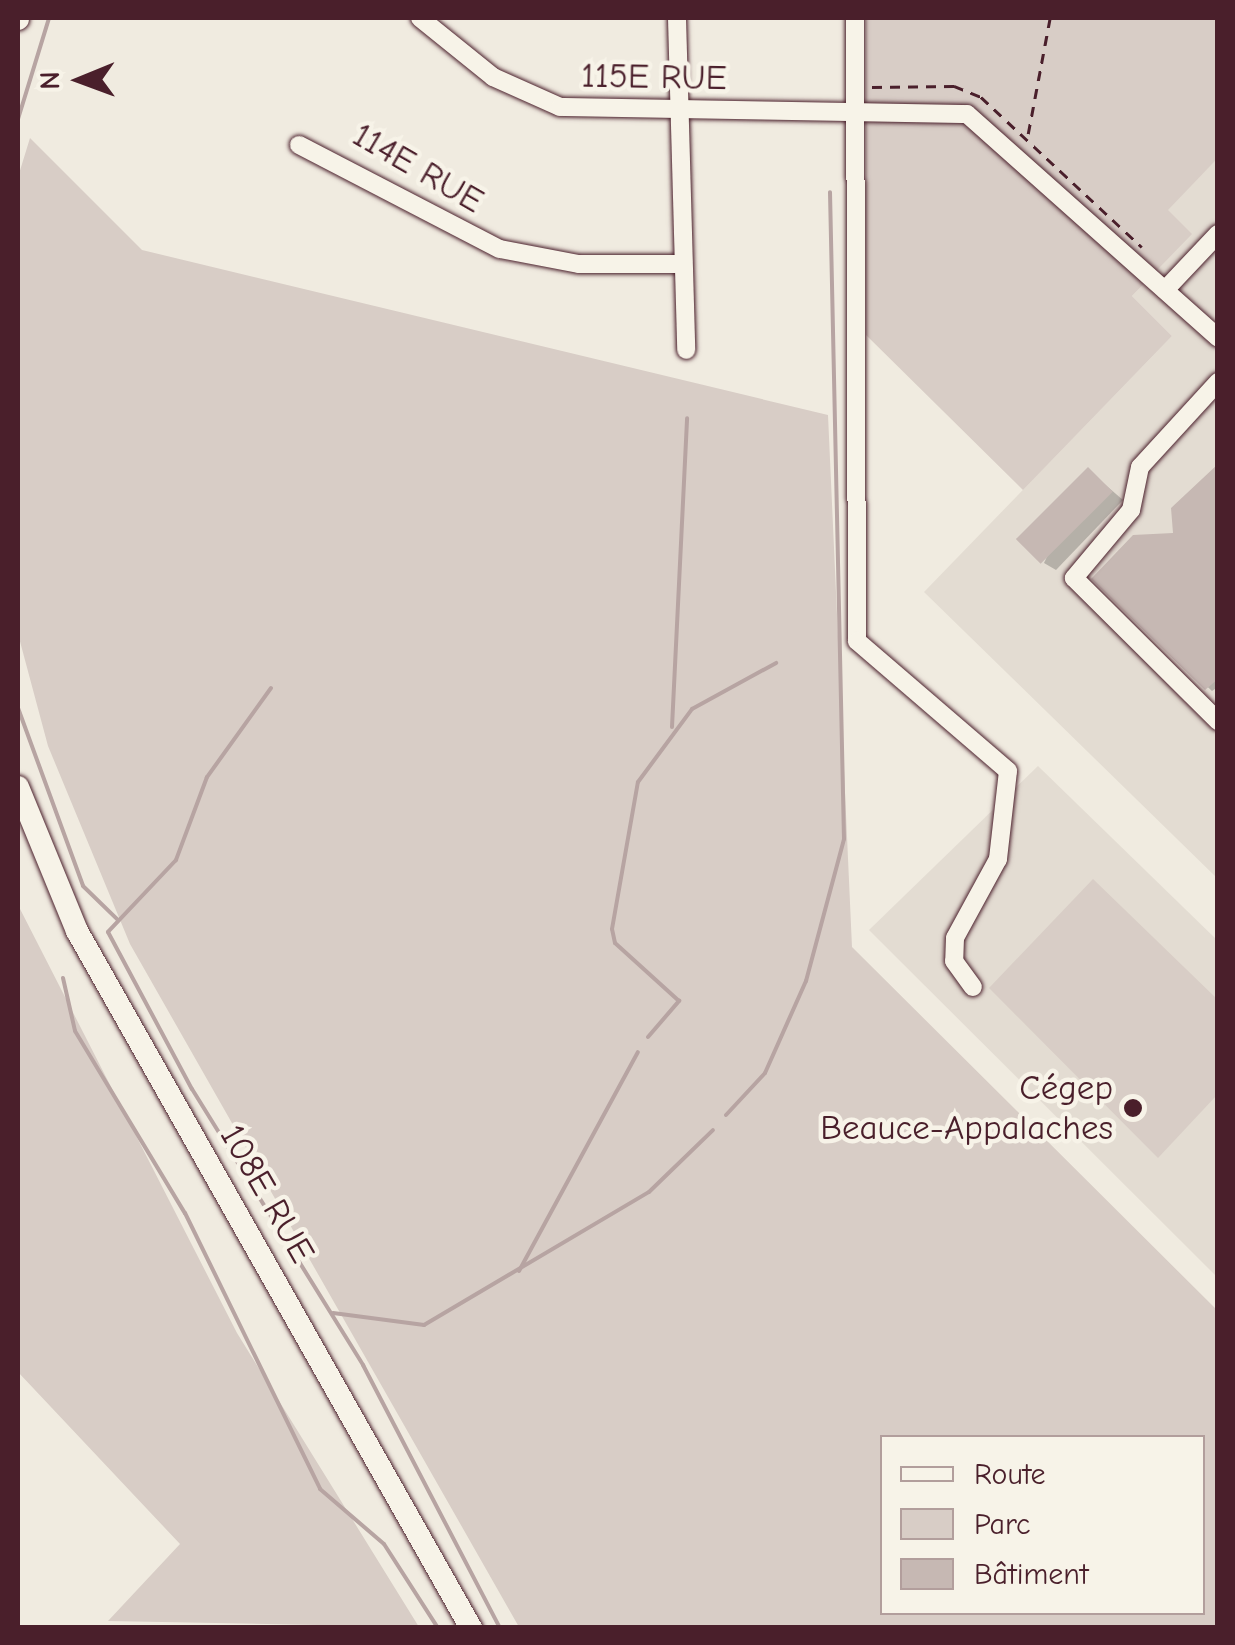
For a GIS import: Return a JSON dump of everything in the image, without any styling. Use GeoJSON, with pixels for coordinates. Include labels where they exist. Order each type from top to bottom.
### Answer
{"type":"FeatureCollection","features":[{"type":"Feature","properties":{"kind":"main road","name":"108E RUE"},"geometry":{"type":"LineString","coordinates":[[18,787],[77,931],[472,1628]]}},
{"type":"Feature","properties":{"kind":"street","name":"115E RUE"},"geometry":{"type":"LineString","coordinates":[[420,18],[471,63],[536,100],[594,112],[856,108],[967,114],[1218,338]]}},
{"type":"Feature","properties":{"kind":"street"},"geometry":{"type":"LineString","coordinates":[[677,18],[686,350]]}},
{"type":"Feature","properties":{"kind":"street"},"geometry":{"type":"LineString","coordinates":[[855,18],[857,641],[1008,771],[998,858],[955,938],[954,961],[973,988]]}},
{"type":"Feature","properties":{"kind":"street","name":"114E RUE"},"geometry":{"type":"LineString","coordinates":[[299,145],[500,249],[579,264],[682,264]]}},
{"type":"Feature","properties":{"kind":"street"},"geometry":{"type":"LineString","coordinates":[[1165,290],[1218,234]]}},
{"type":"Feature","properties":{"kind":"street"},"geometry":{"type":"LineString","coordinates":[[1218,382],[1140,468],[1131,510],[1074,578],[1218,721]]}},
{"type":"Feature","properties":{"kind":"path"},"geometry":{"type":"LineString","coordinates":[[1028,135],[1050,18]]}},
{"type":"Feature","properties":{"kind":"shaded area"},"geometry":{"type":"Polygon","coordinates":[[[1217,159],[1217,878],[924,592],[1172,336],[1132,296],[1191,234],[1167,210],[1217,159]]]}},
{"type":"Feature","properties":{"kind":"shaded area","name":"Cégep Beauce-Appalaches"},"geometry":{"type":"Polygon","coordinates":[[[1038,766],[1217,940],[1217,1277],[869,930],[1038,766]]]}},
{"type":"Feature","properties":{"kind":"green space"},"geometry":{"type":"Polygon","coordinates":[[[866,18],[1217,18],[1217,159],[1168,210],[1192,234],[1132,296],[1172,336],[1023,490],[866,335],[866,18]]]}},
{"type":"Feature","properties":{"kind":"green space"},"geometry":{"type":"Polygon","coordinates":[[[30,138],[142,250],[828,415],[852,947],[1217,1310],[1217,1627],[519,1627],[130,944],[48,746],[18,634],[18,177],[30,138]]]}},
{"type":"Feature","properties":{"kind":"green space"},"geometry":{"type":"Polygon","coordinates":[[[1093,879],[1217,999],[1217,1095],[1158,1158],[989,988],[1093,879]]]}},
{"type":"Feature","properties":{"kind":"green space"},"geometry":{"type":"Polygon","coordinates":[[[18,905],[237,1333],[419,1627],[108,1621],[180,1544],[18,1372],[18,905]]]}},
{"type":"Feature","properties":{"kind":"building"},"geometry":{"type":"Polygon","coordinates":[[[1218,464],[1218,679],[1205,690],[1091,579],[1133,535],[1173,533],[1171,508],[1218,464]]]}},
{"type":"Feature","properties":{"kind":"building"},"geometry":{"type":"Polygon","coordinates":[[[1088,467],[1113,492],[1041,564],[1016,539],[1088,467]]]}},
{"type":"Feature","properties":{"kind":"waterway"},"geometry":{"type":"LineString","coordinates":[[18,119],[49,18]]}},
{"type":"Feature","properties":{"kind":"waterway"},"geometry":{"type":"LineString","coordinates":[[726,1115],[765,1073],[806,981],[844,839],[830,192]]}},
{"type":"Feature","properties":{"kind":"waterway"},"geometry":{"type":"LineString","coordinates":[[672,727],[687,418]]}},
{"type":"Feature","properties":{"kind":"waterway"},"geometry":{"type":"LineString","coordinates":[[648,1037],[679,1001],[615,943],[612,929],[638,782],[692,709],[776,663]]}},
{"type":"Feature","properties":{"kind":"waterway"},"geometry":{"type":"LineString","coordinates":[[271,688],[207,777],[176,860],[108,932],[192,1089],[363,1365],[500,1628]]}},
{"type":"Feature","properties":{"kind":"waterway"},"geometry":{"type":"LineString","coordinates":[[18,708],[83,886],[118,920]]}},
{"type":"Feature","properties":{"kind":"waterway"},"geometry":{"type":"LineString","coordinates":[[63,978],[75,1031],[185,1213],[320,1489],[384,1544],[438,1628]]}},
{"type":"Feature","properties":{"kind":"waterway"},"geometry":{"type":"LineString","coordinates":[[519,1271],[638,1052]]}},
{"type":"Feature","properties":{"kind":"waterway"},"geometry":{"type":"LineString","coordinates":[[333,1313],[424,1325],[649,1192],[713,1130]]}},
{"type":"Feature","properties":{"kind":"place","name":"Cégep Beauce-Appalaches"},"geometry":{"type":"Point","coordinates":[1133,1108]}}]}
